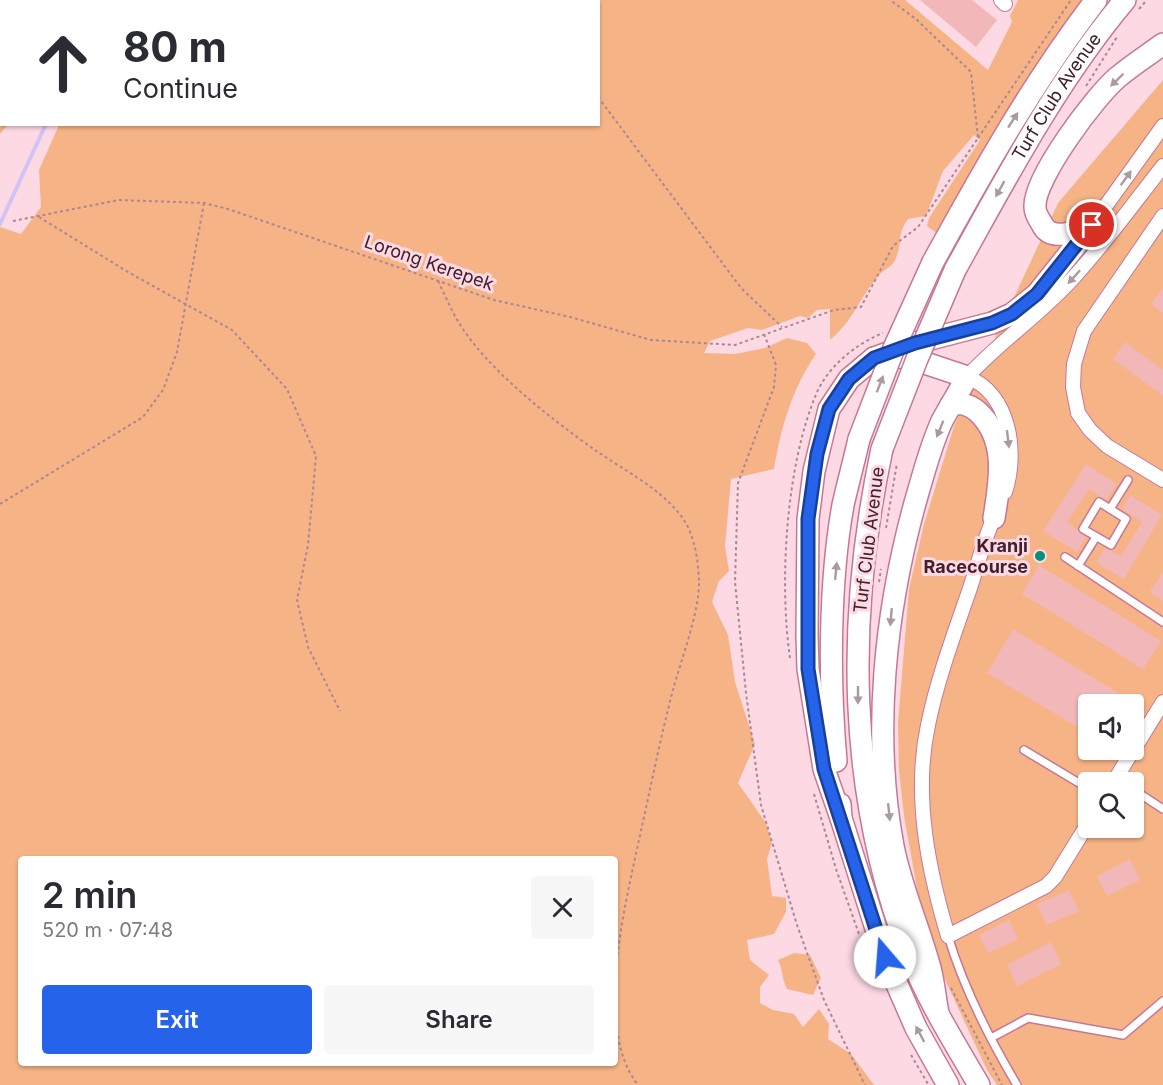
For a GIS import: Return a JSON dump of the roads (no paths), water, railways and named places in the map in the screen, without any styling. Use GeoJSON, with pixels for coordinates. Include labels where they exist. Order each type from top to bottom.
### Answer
{"type":"FeatureCollection","features":[{"type":"Feature","properties":{"kind":"main road","name":"Turf Club Avenue"},"geometry":{"type":"LineString","coordinates":[[948,1085],[916,1028],[885,957],[841,818],[833,735],[835,580],[843,506],[859,439],[894,348],[933,262],[998,143],[1063,42],[1096,0]]}},
{"type":"Feature","properties":{"kind":"main road","name":"Turf Club Avenue"},"geometry":{"type":"LineString","coordinates":[[979,1085],[938,1013],[909,953],[885,880],[869,808],[858,725],[861,572],[870,506],[882,449],[955,270],[1008,174],[1061,88],[1125,0]]}},
{"type":"Feature","properties":{"kind":"main road"},"geometry":{"type":"LineString","coordinates":[[1092,225],[1065,234],[1051,233],[1044,228],[1035,207],[1038,187],[1053,157],[1116,78],[1163,44]]}},
{"type":"Feature","properties":{"kind":"main road"},"geometry":{"type":"LineString","coordinates":[[841,818],[824,769],[808,669],[808,519],[816,460],[829,409],[849,379],[874,358],[915,343],[992,323],[1012,314],[1037,294],[1092,225]]}},
{"type":"Feature","properties":{"kind":"main road"},"geometry":{"type":"LineString","coordinates":[[874,358],[907,357],[967,377],[951,405],[925,468],[906,537],[892,605],[884,693],[885,773],[893,844],[904,895],[930,969],[938,1013]]}},
{"type":"Feature","properties":{"kind":"main road"},"geometry":{"type":"LineString","coordinates":[[951,405],[958,403],[973,407],[986,420],[996,440],[1000,465],[994,518]]}},
{"type":"Feature","properties":{"kind":"street"},"geometry":{"type":"LineString","coordinates":[[1092,225],[1163,126]]}},
{"type":"Feature","properties":{"kind":"street"},"geometry":{"type":"LineString","coordinates":[[1079,838],[1055,877],[1046,886],[948,936],[935,893],[926,842],[923,755],[943,667],[1010,476],[1007,429],[998,403],[982,383],[967,377],[1074,277],[1163,166]]}},
{"type":"Feature","properties":{"kind":"street"},"geometry":{"type":"LineString","coordinates":[[1163,216],[1084,331],[1074,364],[1073,387],[1078,413],[1090,429],[1107,446],[1163,480]]}},
{"type":"Feature","properties":{"kind":"street"},"geometry":{"type":"LineString","coordinates":[[1144,733],[1163,702]]}},
{"type":"Feature","properties":{"kind":"lane"},"geometry":{"type":"LineString","coordinates":[[1110,509],[1128,480]]}},
{"type":"Feature","properties":{"kind":"lane"},"geometry":{"type":"LineString","coordinates":[[1097,503],[1110,509],[1126,521],[1111,544],[1084,530],[1083,526],[1097,503]]}},
{"type":"Feature","properties":{"kind":"lane"},"geometry":{"type":"LineString","coordinates":[[1078,566],[1096,537]]}},
{"type":"Feature","properties":{"kind":"lane"},"geometry":{"type":"LineString","coordinates":[[1065,557],[1163,622]]}},
{"type":"Feature","properties":{"kind":"lane"},"geometry":{"type":"LineString","coordinates":[[1024,750],[1078,782]]}},
{"type":"Feature","properties":{"kind":"lane"},"geometry":{"type":"LineString","coordinates":[[1144,797],[1163,809]]}},
{"type":"Feature","properties":{"kind":"lane"},"geometry":{"type":"LineString","coordinates":[[948,936],[958,968],[991,1038],[1017,1085]]}},
{"type":"Feature","properties":{"kind":"lane"},"geometry":{"type":"LineString","coordinates":[[991,1038],[1028,1018],[1123,1035],[1163,1001]]}},
{"type":"Feature","properties":{"kind":"waterway"},"geometry":{"type":"LineString","coordinates":[[0,224],[45,126]]}},
{"type":"Feature","properties":{"kind":"place","name":"Kranji Racecourse"},"geometry":{"type":"Point","coordinates":[1040,556]}}]}
